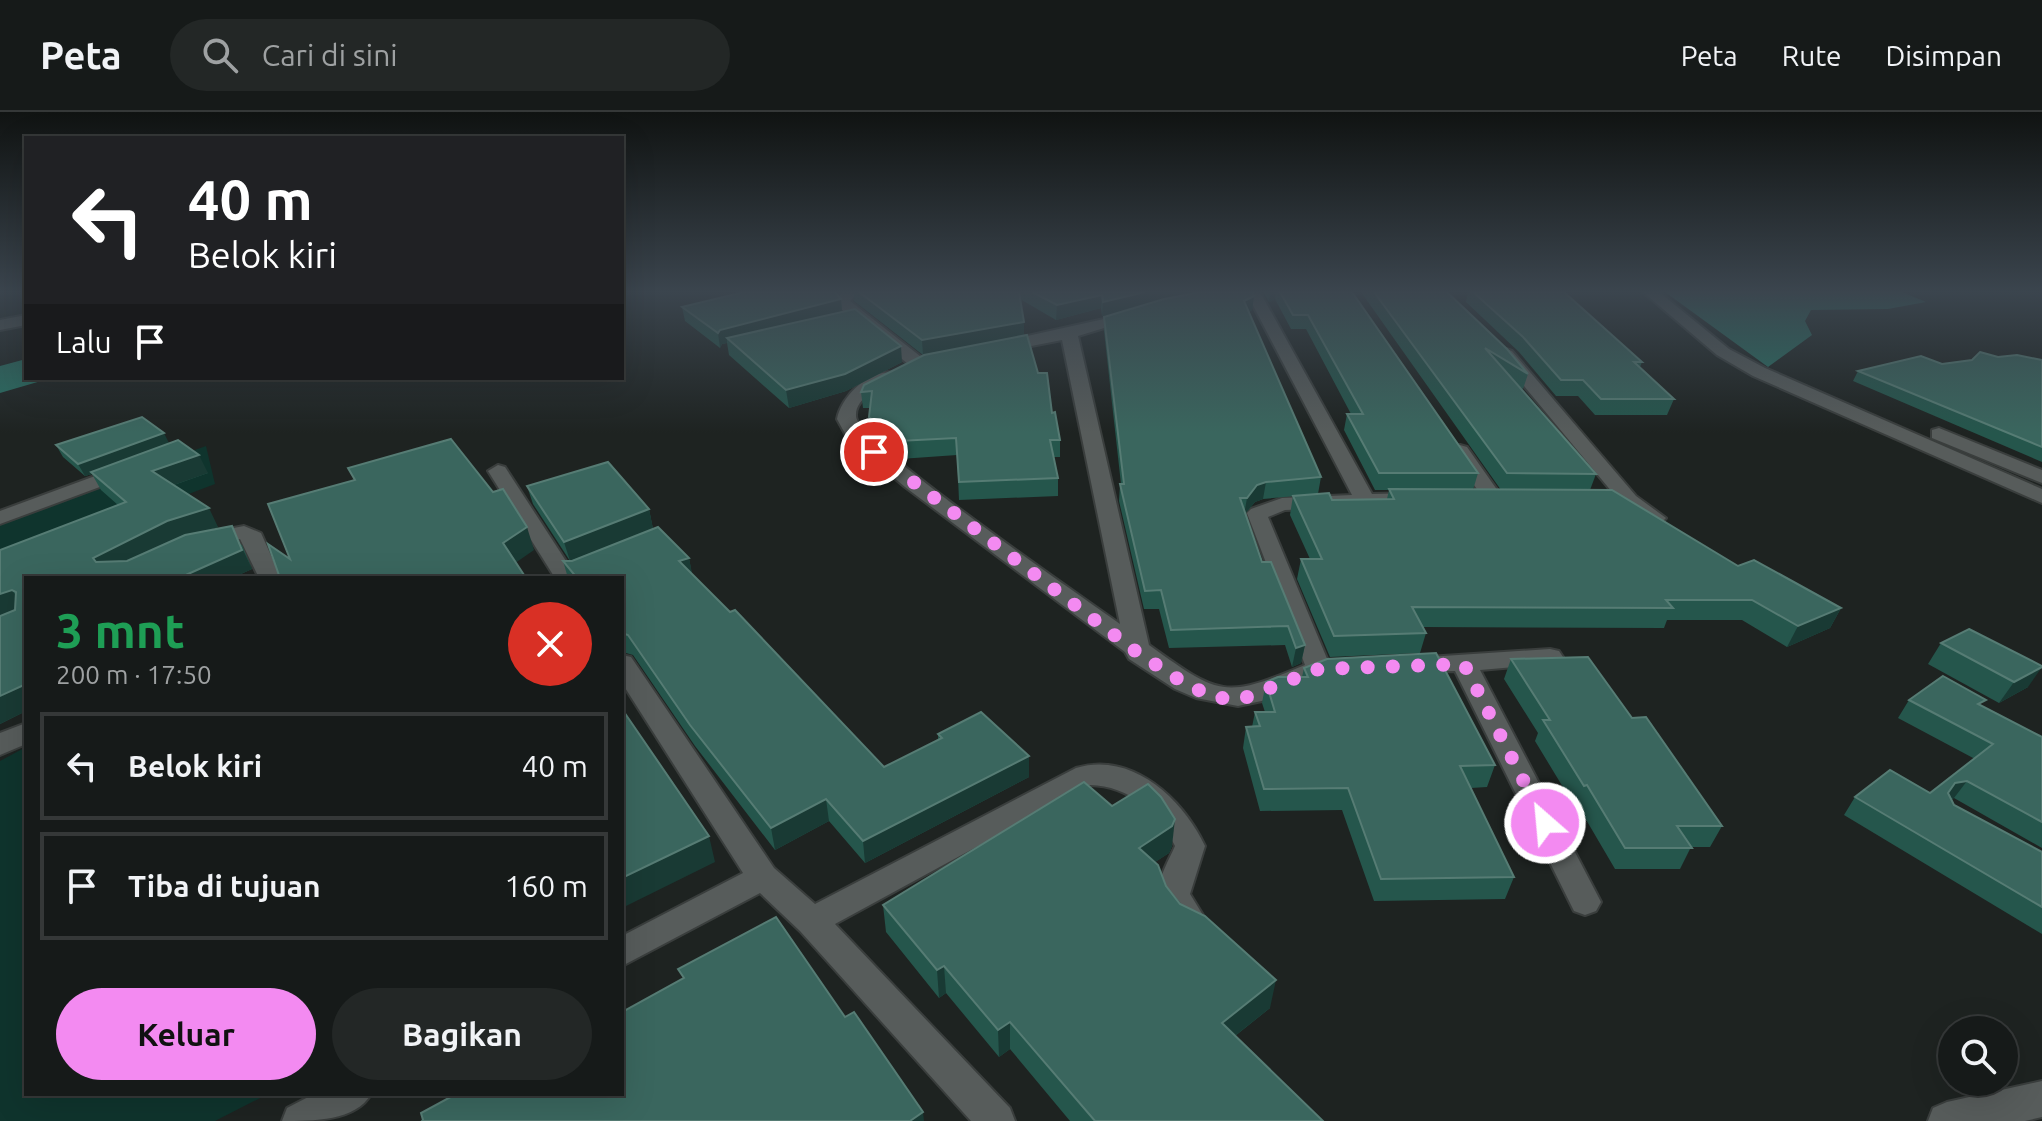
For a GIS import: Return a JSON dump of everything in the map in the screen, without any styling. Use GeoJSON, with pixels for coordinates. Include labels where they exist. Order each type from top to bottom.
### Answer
{"type":"FeatureCollection","features":[{"type":"Feature","properties":{"kind":"street"},"geometry":{"type":"LineString","coordinates":[[892,339],[926,362],[855,396],[846,419],[855,435],[912,483],[1138,653],[1184,683],[1228,700],[1239,700],[1319,669],[1362,667]]}},
{"type":"Feature","properties":{"kind":"street"},"geometry":{"type":"LineString","coordinates":[[979,352],[1044,339]]}},
{"type":"Feature","properties":{"kind":"street"},"geometry":{"type":"LineString","coordinates":[[1070,339],[1138,653]]}},
{"type":"Feature","properties":{"kind":"street"},"geometry":{"type":"LineString","coordinates":[[1278,339],[1364,499]]}},
{"type":"Feature","properties":{"kind":"street"},"geometry":{"type":"LineString","coordinates":[[1491,339],[1511,358],[1629,500],[1666,526]]}},
{"type":"Feature","properties":{"kind":"street"},"geometry":{"type":"LineString","coordinates":[[1707,339],[1747,365],[2041,491]]}},
{"type":"Feature","properties":{"kind":"street"},"geometry":{"type":"LineString","coordinates":[[1848,396],[2041,491]]}},
{"type":"Feature","properties":{"kind":"street"},"geometry":{"type":"LineString","coordinates":[[1448,434],[1500,498],[1464,499]]}},
{"type":"Feature","properties":{"kind":"street"},"geometry":{"type":"LineString","coordinates":[[0,518],[148,463]]}},
{"type":"Feature","properties":{"kind":"street"},"geometry":{"type":"LineString","coordinates":[[498,471],[564,576]]}},
{"type":"Feature","properties":{"kind":"street"},"geometry":{"type":"LineString","coordinates":[[1319,669],[1257,518],[1264,508],[1273,505],[1364,499],[1435,499]]}},
{"type":"Feature","properties":{"kind":"street"},"geometry":{"type":"LineString","coordinates":[[1598,500],[1629,500]]}},
{"type":"Feature","properties":{"kind":"street"},"geometry":{"type":"LineString","coordinates":[[184,549],[229,532],[244,532],[253,538],[269,576]]}},
{"type":"Feature","properties":{"kind":"street"},"geometry":{"type":"LineString","coordinates":[[567,576],[590,565]]}},
{"type":"Feature","properties":{"kind":"street"},"geometry":{"type":"LineString","coordinates":[[1391,666],[1550,657]]}},
{"type":"Feature","properties":{"kind":"street"},"geometry":{"type":"LineString","coordinates":[[1464,664],[1585,902]]}},
{"type":"Feature","properties":{"kind":"street"},"geometry":{"type":"LineString","coordinates":[[624,666],[763,877],[812,921],[996,1121]]}},
{"type":"Feature","properties":{"kind":"street"},"geometry":{"type":"LineString","coordinates":[[0,745],[24,733]]}},
{"type":"Feature","properties":{"kind":"street"},"geometry":{"type":"LineString","coordinates":[[812,921],[1086,775],[1108,773],[1151,794],[1184,832],[1190,846],[1174,882],[1172,897],[1177,909],[1205,930]]}},
{"type":"Feature","properties":{"kind":"street"},"geometry":{"type":"LineString","coordinates":[[624,951],[763,877]]}},
{"type":"Feature","properties":{"kind":"street"},"geometry":{"type":"LineString","coordinates":[[301,1121],[348,1096]]}},
{"type":"Feature","properties":{"kind":"street"},"geometry":{"type":"LineString","coordinates":[[1947,1121],[2042,1099]]}},
{"type":"Feature","properties":{"kind":"shaded area"},"geometry":{"type":"Polygon","coordinates":[[[1730,339],[1806,339],[1768,367],[1730,339]]]}},
{"type":"Feature","properties":{"kind":"shaded area"},"geometry":{"type":"Polygon","coordinates":[[[206,446],[215,484],[0,566],[0,520],[206,446]]]}},
{"type":"Feature","properties":{"kind":"shaded area"},"geometry":{"type":"Polygon","coordinates":[[[24,748],[24,1096],[264,1096],[215,1121],[0,1121],[0,761],[24,748]]]}},
{"type":"Feature","properties":{"kind":"building"},"geometry":{"type":"Polygon","coordinates":[[[728,339],[892,339],[901,346],[845,374],[786,390],[728,339]]]}},
{"type":"Feature","properties":{"kind":"building"},"geometry":{"type":"Polygon","coordinates":[[[1006,339],[1028,339],[1038,373],[1047,373],[1052,413],[1055,412],[1060,440],[1050,440],[1058,478],[959,482],[956,438],[898,441],[869,417],[872,391],[861,392],[864,385],[924,355],[1006,339]]]}},
{"type":"Feature","properties":{"kind":"building"},"geometry":{"type":"Polygon","coordinates":[[[1107,339],[1261,339],[1321,477],[1266,482],[1257,485],[1247,498],[1240,498],[1262,562],[1271,562],[1305,645],[1296,648],[1288,626],[1171,630],[1161,590],[1145,591],[1120,484],[1124,484],[1107,339]]]}},
{"type":"Feature","properties":{"kind":"building"},"geometry":{"type":"Polygon","coordinates":[[[1321,339],[1385,339],[1478,473],[1379,473],[1347,414],[1363,414],[1321,339]]]}},
{"type":"Feature","properties":{"kind":"building"},"geometry":{"type":"Polygon","coordinates":[[[1409,339],[1497,339],[1528,374],[1485,348],[1596,474],[1507,473],[1409,339]]]}},
{"type":"Feature","properties":{"kind":"building"},"geometry":{"type":"Polygon","coordinates":[[[1525,339],[1616,339],[1642,362],[1634,362],[1674,399],[1601,399],[1583,380],[1561,380],[1525,339]]]}},
{"type":"Feature","properties":{"kind":"building"},"geometry":{"type":"Polygon","coordinates":[[[1980,352],[1998,357],[2017,355],[2042,360],[2042,447],[1858,371],[1921,356],[1942,364],[1972,360],[1980,352]]]}},
{"type":"Feature","properties":{"kind":"building"},"geometry":{"type":"Polygon","coordinates":[[[142,417],[164,433],[78,464],[56,445],[142,417]]]}},
{"type":"Feature","properties":{"kind":"building"},"geometry":{"type":"Polygon","coordinates":[[[451,439],[493,492],[503,489],[527,527],[503,543],[525,576],[279,576],[268,544],[290,559],[268,504],[355,480],[348,468],[451,439]]]}},
{"type":"Feature","properties":{"kind":"building"},"geometry":{"type":"Polygon","coordinates":[[[178,440],[199,455],[152,471],[209,508],[167,521],[93,558],[96,562],[127,561],[185,535],[232,526],[242,550],[188,574],[191,576],[24,576],[24,685],[0,696],[0,616],[15,610],[16,592],[12,590],[0,594],[0,550],[126,502],[91,472],[178,440]]]}},
{"type":"Feature","properties":{"kind":"building"},"geometry":{"type":"Polygon","coordinates":[[[608,462],[649,509],[564,542],[527,486],[608,462]]]}},
{"type":"Feature","properties":{"kind":"building"},"geometry":{"type":"Polygon","coordinates":[[[1389,489],[1612,490],[1738,566],[1754,560],[1841,608],[1798,626],[1752,600],[1666,600],[1673,608],[1412,607],[1426,633],[1334,636],[1301,559],[1322,559],[1293,496],[1329,493],[1332,500],[1394,499],[1389,489]]]}},
{"type":"Feature","properties":{"kind":"building"},"geometry":{"type":"Polygon","coordinates":[[[658,527],[689,558],[679,561],[730,612],[735,610],[884,767],[942,738],[938,734],[981,712],[1029,756],[863,841],[826,799],[771,828],[690,725],[628,635],[624,634],[624,576],[575,576],[563,561],[572,561],[658,527]]]}},
{"type":"Feature","properties":{"kind":"building"},"geometry":{"type":"Polygon","coordinates":[[[1969,629],[2042,667],[2014,682],[1941,643],[1969,629]]]}},
{"type":"Feature","properties":{"kind":"building"},"geometry":{"type":"Polygon","coordinates":[[[1436,653],[1495,765],[1460,766],[1514,877],[1381,879],[1348,788],[1264,789],[1246,727],[1260,726],[1255,712],[1275,712],[1266,682],[1278,677],[1308,677],[1304,668],[1327,659],[1436,653]]]}},
{"type":"Feature","properties":{"kind":"building"},"geometry":{"type":"Polygon","coordinates":[[[1588,657],[1632,718],[1646,717],[1722,826],[1677,826],[1692,848],[1625,848],[1543,720],[1550,720],[1511,659],[1588,657]]]}},
{"type":"Feature","properties":{"kind":"building"},"geometry":{"type":"Polygon","coordinates":[[[1943,676],[1986,700],[1978,704],[2042,737],[2042,822],[1967,781],[1955,783],[1948,793],[1954,805],[2042,852],[2042,907],[1855,797],[1890,770],[1930,793],[1993,744],[1909,700],[1943,676]]]}},
{"type":"Feature","properties":{"kind":"building"},"geometry":{"type":"Polygon","coordinates":[[[624,712],[709,836],[624,877],[624,712]]]}},
{"type":"Feature","properties":{"kind":"building"},"geometry":{"type":"Polygon","coordinates":[[[1084,782],[1112,806],[1148,784],[1161,797],[1175,819],[1172,826],[1139,848],[1158,865],[1166,886],[1180,904],[1205,916],[1276,980],[1222,1023],[1323,1121],[1095,1121],[1010,1022],[998,1030],[944,966],[937,970],[883,905],[1084,782]]]}},
{"type":"Feature","properties":{"kind":"building"},"geometry":{"type":"Polygon","coordinates":[[[776,917],[845,1017],[854,1012],[923,1112],[910,1121],[422,1121],[421,1113],[452,1096],[624,1096],[624,1011],[684,978],[678,969],[776,917]]]}},
{"type":"Feature","properties":{"kind":"waterway"},"geometry":{"type":"LineString","coordinates":[[0,380],[24,373]]}},
{"type":"Feature","properties":{"kind":"route"},"geometry":{"type":"LineString","coordinates":[[874,452],[1138,653],[1184,683],[1213,697],[1239,700],[1319,669],[1464,664],[1545,823]]}}]}
